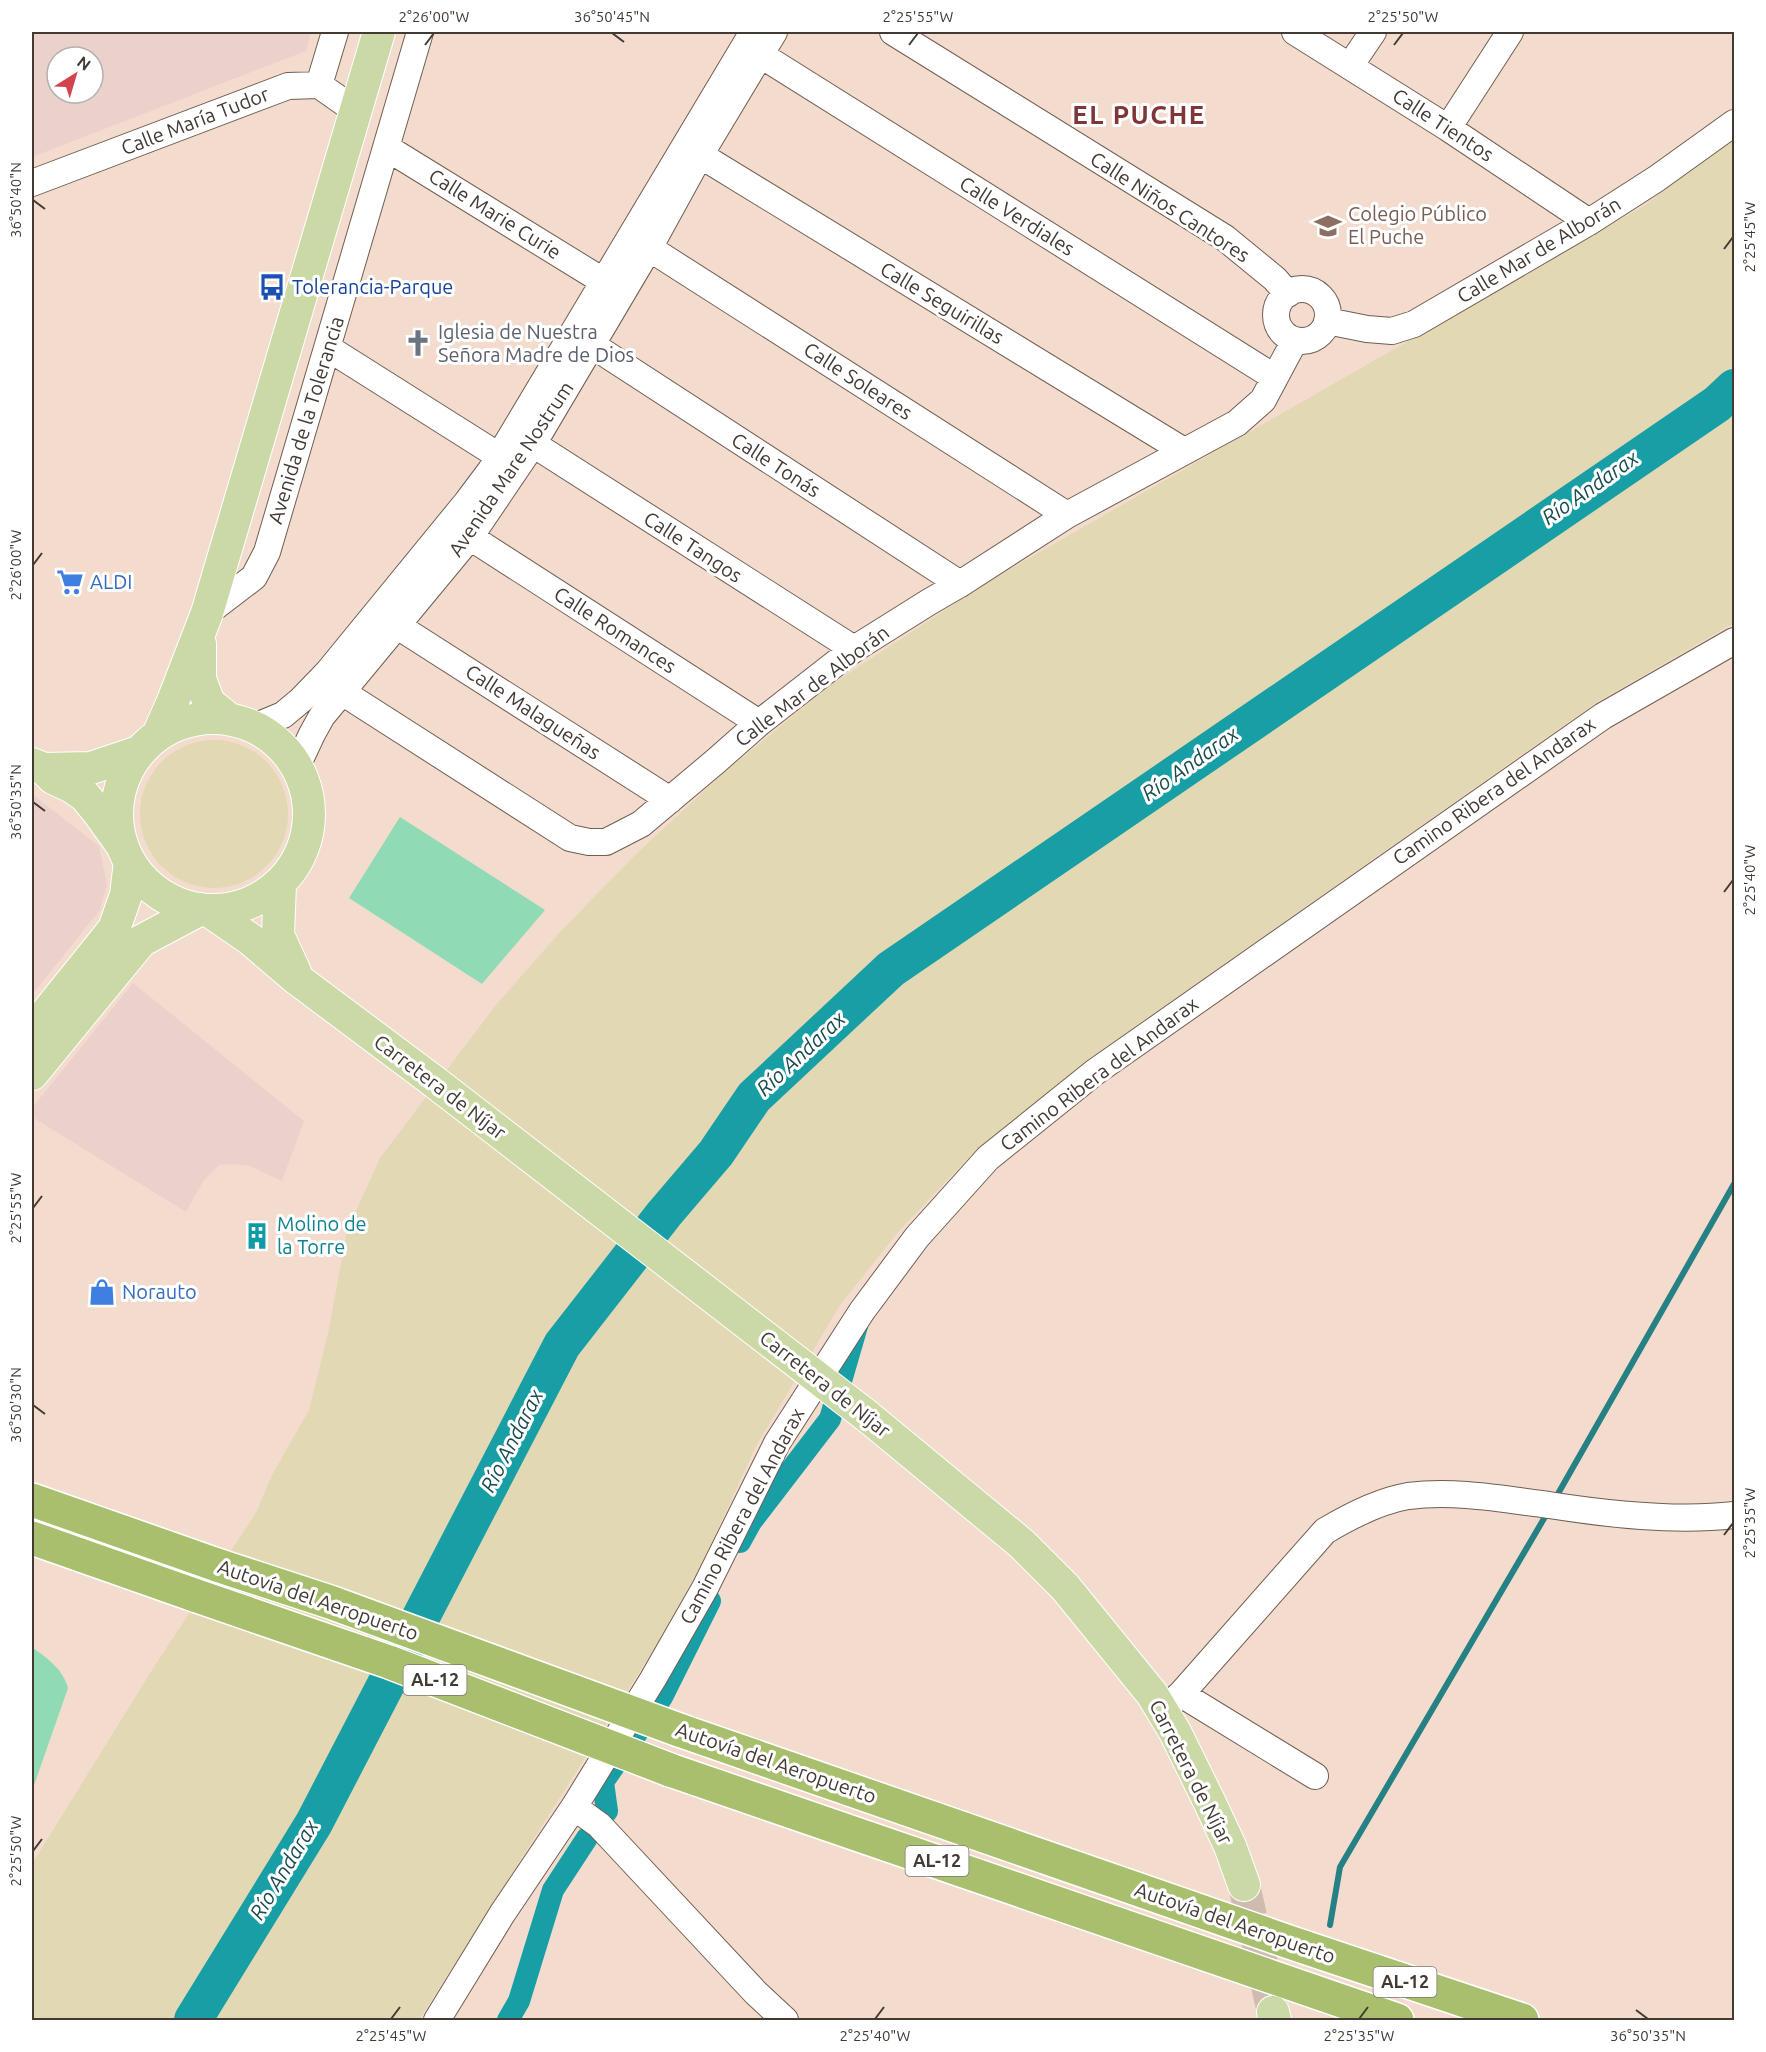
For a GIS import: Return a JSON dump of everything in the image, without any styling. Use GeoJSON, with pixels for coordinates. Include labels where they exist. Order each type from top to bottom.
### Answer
{"type":"FeatureCollection","features":[{"type":"Feature","properties":{"kind":"highway","name":"Autovía del Aeropuerto"},"geometry":{"type":"LineString","coordinates":[[32,1500],[330,1602],[679,1730],[1289,1942],[1522,2020]]}},
{"type":"Feature","properties":{"kind":"highway","name":"Autovía del Aeropuerto"},"geometry":{"type":"LineString","coordinates":[[32,1538],[389,1662],[670,1770],[1397,2020]]}},
{"type":"Feature","properties":{"kind":"main road","name":"Avenida de la Tolerancia"},"geometry":{"type":"LineString","coordinates":[[148,744],[204,622],[379,32]]}},
{"type":"Feature","properties":{"kind":"main road","name":"Avenida de la Tolerancia"},"geometry":{"type":"LineString","coordinates":[[204,622],[200,679],[209,703],[241,723]]}},
{"type":"Feature","properties":{"kind":"main road"},"geometry":{"type":"LineString","coordinates":[[204,718],[241,723],[279,743],[297,766],[308,796],[309,828],[299,858],[280,884],[259,899],[243,905],[234,908],[205,910],[173,901],[148,885],[89,800],[38,766],[91,768],[148,744],[180,724],[204,718]]}},
{"type":"Feature","properties":{"kind":"main road"},"geometry":{"type":"LineString","coordinates":[[32,1031],[114,929],[126,895],[126,854],[119,833],[117,804],[123,781],[148,744]]}},
{"type":"Feature","properties":{"kind":"main road","name":"Carretera de Níjar"},"geometry":{"type":"LineString","coordinates":[[280,884],[278,935],[297,979]]}},
{"type":"Feature","properties":{"kind":"main road"},"geometry":{"type":"LineString","coordinates":[[32,1074],[141,941],[205,910]]}},
{"type":"Feature","properties":{"kind":"main road","name":"Carretera de Níjar"},"geometry":{"type":"LineString","coordinates":[[205,910],[250,939],[297,979],[432,1080],[867,1416],[1022,1544],[1058,1580],[1152,1694],[1172,1702],[1175,1732],[1230,1846],[1244,1885]]}},
{"type":"Feature","properties":{"kind":"street"},"geometry":{"type":"LineString","coordinates":[[335,32],[319,85],[356,111]]}},
{"type":"Feature","properties":{"kind":"street","name":"Avenida de la Tolerancia"},"geometry":{"type":"LineString","coordinates":[[204,622],[254,577],[267,552],[420,32]]}},
{"type":"Feature","properties":{"kind":"street","name":"Avenida Mare Nostrum"},"geometry":{"type":"LineString","coordinates":[[241,723],[283,716],[301,700],[328,672],[467,502],[499,456],[603,281],[757,43],[774,32]]}},
{"type":"Feature","properties":{"kind":"street","name":"Calle Niños Cantores"},"geometry":{"type":"LineString","coordinates":[[893,32],[1225,238],[1275,279],[1288,294]]}},
{"type":"Feature","properties":{"kind":"street","name":"Calle Tientos"},"geometry":{"type":"LineString","coordinates":[[1295,32],[1448,128],[1589,222]]}},
{"type":"Feature","properties":{"kind":"street"},"geometry":{"type":"LineString","coordinates":[[1350,66],[1373,32]]}},
{"type":"Feature","properties":{"kind":"street"},"geometry":{"type":"LineString","coordinates":[[1448,128],[1510,32]]}},
{"type":"Feature","properties":{"kind":"street","name":"Avenida Mare Nostrum"},"geometry":{"type":"LineString","coordinates":[[297,766],[322,716],[470,537],[532,444],[649,248],[757,43]]}},
{"type":"Feature","properties":{"kind":"street","name":"Calle Verdiales"},"geometry":{"type":"LineString","coordinates":[[757,43],[1274,377]]}},
{"type":"Feature","properties":{"kind":"street","name":"Calle María Tudor"},"geometry":{"type":"LineString","coordinates":[[32,183],[288,86],[319,85]]}},
{"type":"Feature","properties":{"kind":"street","name":"Calle Mar de Alborán"},"geometry":{"type":"LineString","coordinates":[[1327,321],[1367,329],[1392,331],[1414,324],[1589,222],[1656,179],[1734,123]]}},
{"type":"Feature","properties":{"kind":"street","name":"Calle Marie Curie"},"geometry":{"type":"LineString","coordinates":[[387,148],[603,281]]}},
{"type":"Feature","properties":{"kind":"street","name":"Calle Seguirillas"},"geometry":{"type":"LineString","coordinates":[[700,155],[1184,451]]}},
{"type":"Feature","properties":{"kind":"street","name":"Calle Soleares"},"geometry":{"type":"LineString","coordinates":[[649,248],[1067,515]]}},
{"type":"Feature","properties":{"kind":"street"},"geometry":{"type":"LineString","coordinates":[[1299,289],[1315,293],[1326,306],[1327,321],[1322,331],[1315,337],[1295,340],[1288,337],[1280,328],[1276,317],[1278,305],[1288,294],[1299,289]]}},
{"type":"Feature","properties":{"kind":"street","name":"Calle Mar de Alborán"},"geometry":{"type":"LineString","coordinates":[[342,692],[570,838],[606,842],[641,824],[759,723],[854,649],[1067,515],[1237,423],[1263,400],[1295,340]]}},
{"type":"Feature","properties":{"kind":"street","name":"Calle Tonás"},"geometry":{"type":"LineString","coordinates":[[592,345],[960,584]]}},
{"type":"Feature","properties":{"kind":"street"},"geometry":{"type":"LineString","coordinates":[[327,348],[499,456]]}},
{"type":"Feature","properties":{"kind":"street","name":"Calle Tangos"},"geometry":{"type":"LineString","coordinates":[[532,444],[854,649]]}},
{"type":"Feature","properties":{"kind":"street","name":"Calle Romances"},"geometry":{"type":"LineString","coordinates":[[470,537],[759,723]]}},
{"type":"Feature","properties":{"kind":"street","name":"Calle Malagueñas"},"geometry":{"type":"LineString","coordinates":[[396,624],[670,800]]}},
{"type":"Feature","properties":{"kind":"street","name":"Camino Ribera del Andarax"},"geometry":{"type":"LineString","coordinates":[[437,2020],[502,1914],[574,1807],[653,1679],[705,1588],[783,1433],[869,1301],[917,1237],[988,1158],[1095,1072],[1603,716],[1734,641]]}},
{"type":"Feature","properties":{"kind":"street"},"geometry":{"type":"LineString","coordinates":[[1315,1776],[1172,1702],[1324,1531],[1356,1513],[1406,1497],[1452,1493],[1582,1510],[1662,1516],[1734,1515]]}},
{"type":"Feature","properties":{"kind":"street"},"geometry":{"type":"LineString","coordinates":[[574,1807],[599,1825],[756,1993],[785,2020]]}},
{"type":"Feature","properties":{"kind":"shaded area"},"geometry":{"type":"Polygon","coordinates":[[[32,32],[311,32],[306,51],[32,157],[32,32]]]}},
{"type":"Feature","properties":{"kind":"shaded area"},"geometry":{"type":"Polygon","coordinates":[[[32,794],[99,846],[107,884],[100,910],[32,995],[32,794]]]}},
{"type":"Feature","properties":{"kind":"shaded area"},"geometry":{"type":"Polygon","coordinates":[[[133,983],[304,1121],[282,1181],[250,1166],[219,1165],[204,1180],[186,1212],[32,1117],[32,1108],[133,983]]]}},
{"type":"Feature","properties":{"kind":"green space"},"geometry":{"type":"Polygon","coordinates":[[[400,817],[545,910],[482,984],[349,898],[400,817]]]}},
{"type":"Feature","properties":{"kind":"green space"},"geometry":{"type":"Polygon","coordinates":[[[32,1647],[59,1670],[68,1688],[32,1791],[32,1647]]]}},
{"type":"Feature","properties":{"kind":"sand"},"geometry":{"type":"Polygon","coordinates":[[[1734,138],[1734,623],[1594,704],[1087,1060],[970,1156],[899,1231],[840,1305],[756,1446],[703,1561],[659,1641],[419,2020],[32,2020],[32,1864],[157,1662],[256,1513],[272,1475],[309,1410],[329,1329],[347,1231],[380,1158],[496,1005],[561,931],[635,855],[718,778],[829,686],[991,580],[1642,207],[1734,138]]]}},
{"type":"Feature","properties":{"kind":"sand"},"geometry":{"type":"Polygon","coordinates":[[[214,740],[242,745],[255,752],[266,762],[276,773],[283,786],[288,814],[283,842],[276,855],[266,866],[255,876],[242,883],[214,888],[186,883],[173,876],[162,866],[152,855],[145,842],[140,814],[145,786],[152,773],[162,762],[173,752],[186,745],[214,740]]]}},
{"type":"Feature","properties":{"kind":"waterway","name":"Río Andarax"},"geometry":{"type":"LineString","coordinates":[[193,2020],[314,1823],[562,1345],[664,1214],[716,1153],[754,1097],[891,969],[1717,404],[1734,388]]}},
{"type":"Feature","properties":{"kind":"waterway"},"geometry":{"type":"LineString","coordinates":[[1555,1499],[1734,1184]]}},
{"type":"Feature","properties":{"kind":"waterway"},"geometry":{"type":"LineString","coordinates":[[740,1542],[751,1522],[830,1419],[857,1326]]}},
{"type":"Feature","properties":{"kind":"waterway"},"geometry":{"type":"LineString","coordinates":[[1330,1925],[1340,1867],[1549,1510]]}},
{"type":"Feature","properties":{"kind":"waterway"},"geometry":{"type":"LineString","coordinates":[[607,1811],[603,1782],[662,1697],[710,1601]]}},
{"type":"Feature","properties":{"kind":"waterway"},"geometry":{"type":"LineString","coordinates":[[508,2020],[519,2001],[553,1890],[587,1838]]}},
{"type":"Feature","properties":{"kind":"tunnel"},"geometry":{"type":"LineString","coordinates":[[1244,1885],[1273,2012]]}},
{"type":"Feature","properties":{"kind":"place","name":"Colegio Público El Puche"},"geometry":{"type":"Point","coordinates":[1328,226]}},
{"type":"Feature","properties":{"kind":"place","name":"Tolerancia-Parque"},"geometry":{"type":"Point","coordinates":[272,287]}},
{"type":"Feature","properties":{"kind":"place","name":"Iglesia de Nuestra Señora Madre de Dios"},"geometry":{"type":"Point","coordinates":[418,343]}},
{"type":"Feature","properties":{"kind":"place","name":"ALDI"},"geometry":{"type":"Point","coordinates":[70,582]}},
{"type":"Feature","properties":{"kind":"place","name":"Molino de la Torre"},"geometry":{"type":"Point","coordinates":[257,1236]}},
{"type":"Feature","properties":{"kind":"place","name":"Norauto"},"geometry":{"type":"Point","coordinates":[102,1292]}},
{"type":"Feature","properties":{"kind":"district","name":"EL PUCHE"},"geometry":{"type":"Point","coordinates":[1139,115]}}]}
